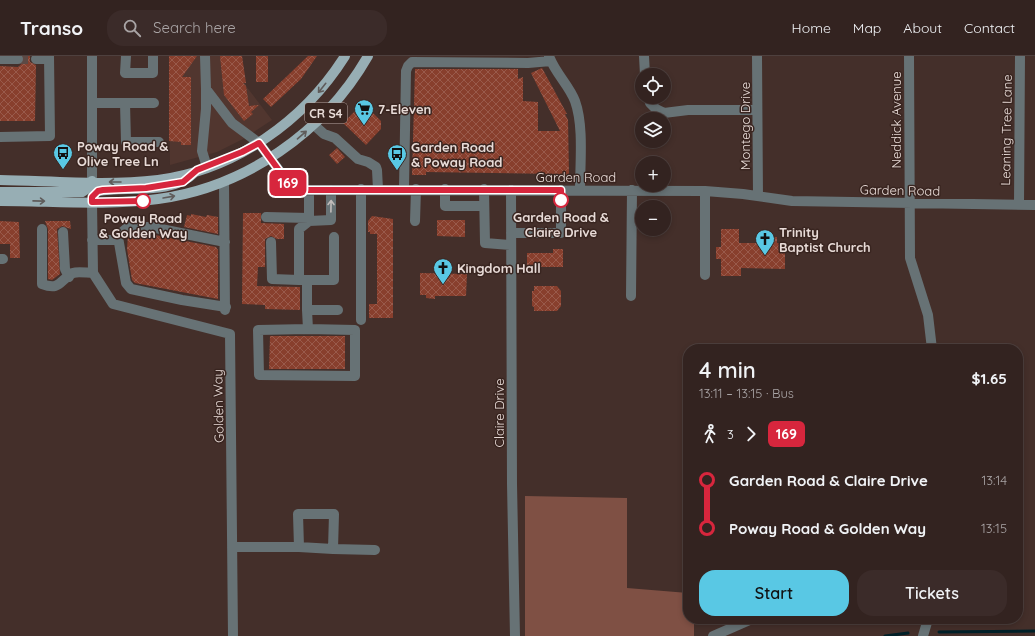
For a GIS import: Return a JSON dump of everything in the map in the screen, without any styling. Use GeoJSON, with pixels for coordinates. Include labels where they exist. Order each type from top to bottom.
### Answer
{"type":"FeatureCollection","features":[{"type":"Feature","properties":{"kind":"main road","name":"CR S4"},"geometry":{"type":"LineString","coordinates":[[0,180],[130,182],[159,179],[207,167],[259,143],[307,105],[328,81],[345,56]]}},
{"type":"Feature","properties":{"kind":"main road","name":"CR S4"},"geometry":{"type":"LineString","coordinates":[[0,201],[92,202],[156,200],[193,192],[224,182],[271,158],[292,144],[314,125],[342,94],[368,56]]}},
{"type":"Feature","properties":{"kind":"main road"},"geometry":{"type":"LineString","coordinates":[[92,202],[94,194],[98,191],[146,188],[174,184],[191,177],[197,170]]}},
{"type":"Feature","properties":{"kind":"main road"},"geometry":{"type":"LineString","coordinates":[[0,192],[82,192],[91,186],[92,181]]}},
{"type":"Feature","properties":{"kind":"street"},"geometry":{"type":"LineString","coordinates":[[92,56],[92,181]]}},
{"type":"Feature","properties":{"kind":"street"},"geometry":{"type":"LineString","coordinates":[[126,56],[125,73],[153,73],[153,56]]}},
{"type":"Feature","properties":{"kind":"street"},"geometry":{"type":"LineString","coordinates":[[205,56],[206,109],[202,151],[207,167]]}},
{"type":"Feature","properties":{"kind":"street"},"geometry":{"type":"LineString","coordinates":[[644,56],[645,68]]}},
{"type":"Feature","properties":{"kind":"street","name":"Montego Drive"},"geometry":{"type":"LineString","coordinates":[[757,56],[758,196]]}},
{"type":"Feature","properties":{"kind":"street","name":"Neddick Avenue"},"geometry":{"type":"LineString","coordinates":[[909,56],[908,204],[910,258],[928,314],[931,344]]}},
{"type":"Feature","properties":{"kind":"street","name":"Leaning Tree Lane"},"geometry":{"type":"LineString","coordinates":[[1019,204],[1020,56]]}},
{"type":"Feature","properties":{"kind":"street"},"geometry":{"type":"LineString","coordinates":[[0,137],[50,136],[49,58],[36,59]]}},
{"type":"Feature","properties":{"kind":"street"},"geometry":{"type":"LineString","coordinates":[[0,59],[18,59]]}},
{"type":"Feature","properties":{"kind":"street"},"geometry":{"type":"LineString","coordinates":[[404,189],[406,71],[412,62],[528,63],[550,59],[574,100],[578,114],[580,190]]}},
{"type":"Feature","properties":{"kind":"street","name":"Garden Road"},"geometry":{"type":"LineString","coordinates":[[206,89],[232,123],[259,143],[289,184],[297,189],[705,191],[792,201],[908,204],[1035,204]]}},
{"type":"Feature","properties":{"kind":"street"},"geometry":{"type":"LineString","coordinates":[[92,103],[154,103]]}},
{"type":"Feature","properties":{"kind":"street"},"geometry":{"type":"LineString","coordinates":[[125,103],[126,142],[159,142]]}},
{"type":"Feature","properties":{"kind":"street"},"geometry":{"type":"LineString","coordinates":[[650,104],[664,113],[688,110],[757,110]]}},
{"type":"Feature","properties":{"kind":"street"},"geometry":{"type":"LineString","coordinates":[[314,125],[324,134],[335,138],[358,159],[368,162],[376,167],[378,170],[378,189]]}},
{"type":"Feature","properties":{"kind":"street"},"geometry":{"type":"LineString","coordinates":[[118,237],[126,283],[131,289],[225,309],[224,182]]}},
{"type":"Feature","properties":{"kind":"street"},"geometry":{"type":"LineString","coordinates":[[415,221],[416,189]]}},
{"type":"Feature","properties":{"kind":"street"},"geometry":{"type":"LineString","coordinates":[[445,189],[445,206],[484,206]]}},
{"type":"Feature","properties":{"kind":"street"},"geometry":{"type":"LineString","coordinates":[[308,329],[299,229],[309,219],[309,190]]}},
{"type":"Feature","properties":{"kind":"street"},"geometry":{"type":"LineString","coordinates":[[266,217],[331,220],[331,190]]}},
{"type":"Feature","properties":{"kind":"street"},"geometry":{"type":"LineString","coordinates":[[361,190],[361,320]]}},
{"type":"Feature","properties":{"kind":"street"},"geometry":{"type":"LineString","coordinates":[[484,190],[485,243],[511,245]]}},
{"type":"Feature","properties":{"kind":"street","name":"Claire Drive"},"geometry":{"type":"LineString","coordinates":[[511,190],[512,484],[515,636]]}},
{"type":"Feature","properties":{"kind":"street"},"geometry":{"type":"LineString","coordinates":[[511,233],[561,233],[561,190]]}},
{"type":"Feature","properties":{"kind":"street"},"geometry":{"type":"LineString","coordinates":[[631,296],[632,190]]}},
{"type":"Feature","properties":{"kind":"street"},"geometry":{"type":"LineString","coordinates":[[705,191],[705,275]]}},
{"type":"Feature","properties":{"kind":"street"},"geometry":{"type":"LineString","coordinates":[[42,229],[42,284],[49,286],[59,285],[74,273],[93,272],[92,202]]}},
{"type":"Feature","properties":{"kind":"street"},"geometry":{"type":"LineString","coordinates":[[92,240],[113,240],[128,227],[151,226],[224,242]]}},
{"type":"Feature","properties":{"kind":"street"},"geometry":{"type":"LineString","coordinates":[[63,232],[64,269],[69,277]]}},
{"type":"Feature","properties":{"kind":"street"},"geometry":{"type":"LineString","coordinates":[[271,242],[272,279],[334,280],[334,237]]}},
{"type":"Feature","properties":{"kind":"street","name":"Golden Way"},"geometry":{"type":"LineString","coordinates":[[93,272],[113,304],[230,334],[233,636]]}},
{"type":"Feature","properties":{"kind":"street"},"geometry":{"type":"LineString","coordinates":[[307,310],[338,310]]}},
{"type":"Feature","properties":{"kind":"street"},"geometry":{"type":"LineString","coordinates":[[308,329],[355,330],[355,376],[259,375],[258,330],[308,329]]}},
{"type":"Feature","properties":{"kind":"street"},"geometry":{"type":"LineString","coordinates":[[299,547],[298,514],[334,514],[333,549]]}},
{"type":"Feature","properties":{"kind":"street"},"geometry":{"type":"LineString","coordinates":[[232,546],[375,550]]}},
{"type":"Feature","properties":{"kind":"street"},"geometry":{"type":"LineString","coordinates":[[713,636],[741,624]]}},
{"type":"Feature","properties":{"kind":"street"},"geometry":{"type":"LineString","coordinates":[[923,636],[927,624]]}},
{"type":"Feature","properties":{"kind":"shaded area"},"geometry":{"type":"Polygon","coordinates":[[[169,56],[242,56],[246,86],[272,120],[243,139],[217,152],[170,165],[169,56]]]}},
{"type":"Feature","properties":{"kind":"shaded area"},"geometry":{"type":"Polygon","coordinates":[[[525,496],[627,498],[627,588],[683,593],[683,624],[694,624],[694,636],[525,636],[525,496]]]}},
{"type":"Feature","properties":{"kind":"building"},"geometry":{"type":"Polygon","coordinates":[[[24,56],[30,56],[30,62],[36,65],[35,121],[0,121],[0,66],[18,67],[24,62],[24,56]]]}},
{"type":"Feature","properties":{"kind":"building"},"geometry":{"type":"Polygon","coordinates":[[[169,56],[197,56],[182,77],[191,77],[191,145],[181,145],[181,142],[169,141],[169,56]]]}},
{"type":"Feature","properties":{"kind":"building"},"geometry":{"type":"Polygon","coordinates":[[[220,56],[242,56],[246,83],[243,83],[246,86],[249,106],[259,105],[251,112],[253,114],[244,121],[224,95],[220,56]]]}},
{"type":"Feature","properties":{"kind":"building"},"geometry":{"type":"Polygon","coordinates":[[[256,56],[268,56],[268,82],[256,82],[256,56]]]}},
{"type":"Feature","properties":{"kind":"building"},"geometry":{"type":"Polygon","coordinates":[[[308,56],[317,56],[301,79],[271,107],[263,99],[308,56]]]}},
{"type":"Feature","properties":{"kind":"building"},"geometry":{"type":"Polygon","coordinates":[[[542,68],[567,114],[565,114],[568,120],[569,175],[426,172],[426,175],[412,175],[415,69],[518,69],[518,79],[523,77],[523,101],[538,102],[538,131],[560,131],[531,73],[542,68]]]}},
{"type":"Feature","properties":{"kind":"building","name":"7-Eleven"},"geometry":{"type":"Polygon","coordinates":[[[363,103],[381,121],[381,129],[366,145],[343,123],[363,103]]]}},
{"type":"Feature","properties":{"kind":"building"},"geometry":{"type":"Polygon","coordinates":[[[337,148],[345,157],[337,164],[329,155],[337,148]]]}},
{"type":"Feature","properties":{"kind":"building"},"geometry":{"type":"Polygon","coordinates":[[[243,213],[261,213],[261,223],[284,224],[284,239],[277,239],[271,236],[265,239],[265,267],[258,267],[257,286],[300,287],[300,310],[265,309],[265,305],[242,304],[243,213]]]}},
{"type":"Feature","properties":{"kind":"building"},"geometry":{"type":"Polygon","coordinates":[[[191,214],[206,217],[207,215],[218,217],[218,234],[184,227],[187,215],[191,216],[191,214]]]}},
{"type":"Feature","properties":{"kind":"building"},"geometry":{"type":"Polygon","coordinates":[[[372,216],[393,219],[393,318],[369,318],[369,304],[377,304],[377,234],[370,234],[370,232],[368,232],[368,221],[372,216]]]}},
{"type":"Feature","properties":{"kind":"building"},"geometry":{"type":"Polygon","coordinates":[[[437,220],[465,220],[465,237],[437,236],[437,220]]]}},
{"type":"Feature","properties":{"kind":"building"},"geometry":{"type":"Polygon","coordinates":[[[0,221],[19,222],[20,258],[10,258],[10,244],[0,244],[0,221]]]}},
{"type":"Feature","properties":{"kind":"building"},"geometry":{"type":"Polygon","coordinates":[[[45,221],[70,221],[71,229],[62,226],[57,229],[60,274],[52,280],[48,279],[48,229],[45,221]]]}},
{"type":"Feature","properties":{"kind":"building"},"geometry":{"type":"Polygon","coordinates":[[[721,229],[739,229],[739,243],[766,243],[766,237],[777,237],[777,243],[785,243],[785,269],[741,268],[741,276],[721,276],[721,259],[716,259],[716,247],[721,247],[721,229]]]}},
{"type":"Feature","properties":{"kind":"building"},"geometry":{"type":"Polygon","coordinates":[[[150,234],[216,247],[218,250],[218,299],[135,283],[132,280],[127,249],[128,235],[150,234]]]}},
{"type":"Feature","properties":{"kind":"building"},"geometry":{"type":"Polygon","coordinates":[[[553,249],[563,249],[563,267],[527,267],[527,253],[553,253],[553,249]]]}},
{"type":"Feature","properties":{"kind":"building","name":"Kingdom Hall"},"geometry":{"type":"Polygon","coordinates":[[[420,273],[467,274],[466,296],[435,296],[435,299],[426,298],[426,295],[420,295],[420,273]]]}},
{"type":"Feature","properties":{"kind":"building"},"geometry":{"type":"Polygon","coordinates":[[[534,286],[557,286],[561,291],[561,306],[557,311],[534,311],[534,307],[532,306],[532,291],[534,291],[534,286]]]}},
{"type":"Feature","properties":{"kind":"building"},"geometry":{"type":"Polygon","coordinates":[[[270,336],[345,336],[345,369],[269,369],[270,336]]]}},
{"type":"Feature","properties":{"kind":"waterway"},"geometry":{"type":"LineString","coordinates":[[939,632],[1035,631]]}},
{"type":"Feature","properties":{"kind":"waterway"},"geometry":{"type":"LineString","coordinates":[[885,636],[908,633]]}},
{"type":"Feature","properties":{"kind":"tunnel"},"geometry":{"type":"LineString","coordinates":[[18,59],[36,59]]}},
{"type":"Feature","properties":{"kind":"bus line","name":"169"},"geometry":{"type":"LineString","coordinates":[[143,201],[92,202],[92,197],[98,191],[103,190],[129,190],[160,187],[183,182],[191,177],[197,170],[242,152],[259,143],[289,184],[302,190],[561,190],[561,200]]}},
{"type":"Feature","properties":{"kind":"place","name":"7-Eleven"},"geometry":{"type":"Point","coordinates":[364,126]}},
{"type":"Feature","properties":{"kind":"place","name":"Poway Road & Olive Tree Ln"},"geometry":{"type":"Point","coordinates":[63,170]}},
{"type":"Feature","properties":{"kind":"place","name":"Garden Road & Poway Road"},"geometry":{"type":"Point","coordinates":[397,171]}},
{"type":"Feature","properties":{"kind":"place","name":"Garden Road & Claire Drive"},"geometry":{"type":"Point","coordinates":[561,200]}},
{"type":"Feature","properties":{"kind":"place","name":"Poway Road & Golden Way"},"geometry":{"type":"Point","coordinates":[143,201]}},
{"type":"Feature","properties":{"kind":"place","name":"Trinity Baptist Church"},"geometry":{"type":"Point","coordinates":[765,256]}},
{"type":"Feature","properties":{"kind":"place","name":"Kingdom Hall"},"geometry":{"type":"Point","coordinates":[443,285]}}]}
